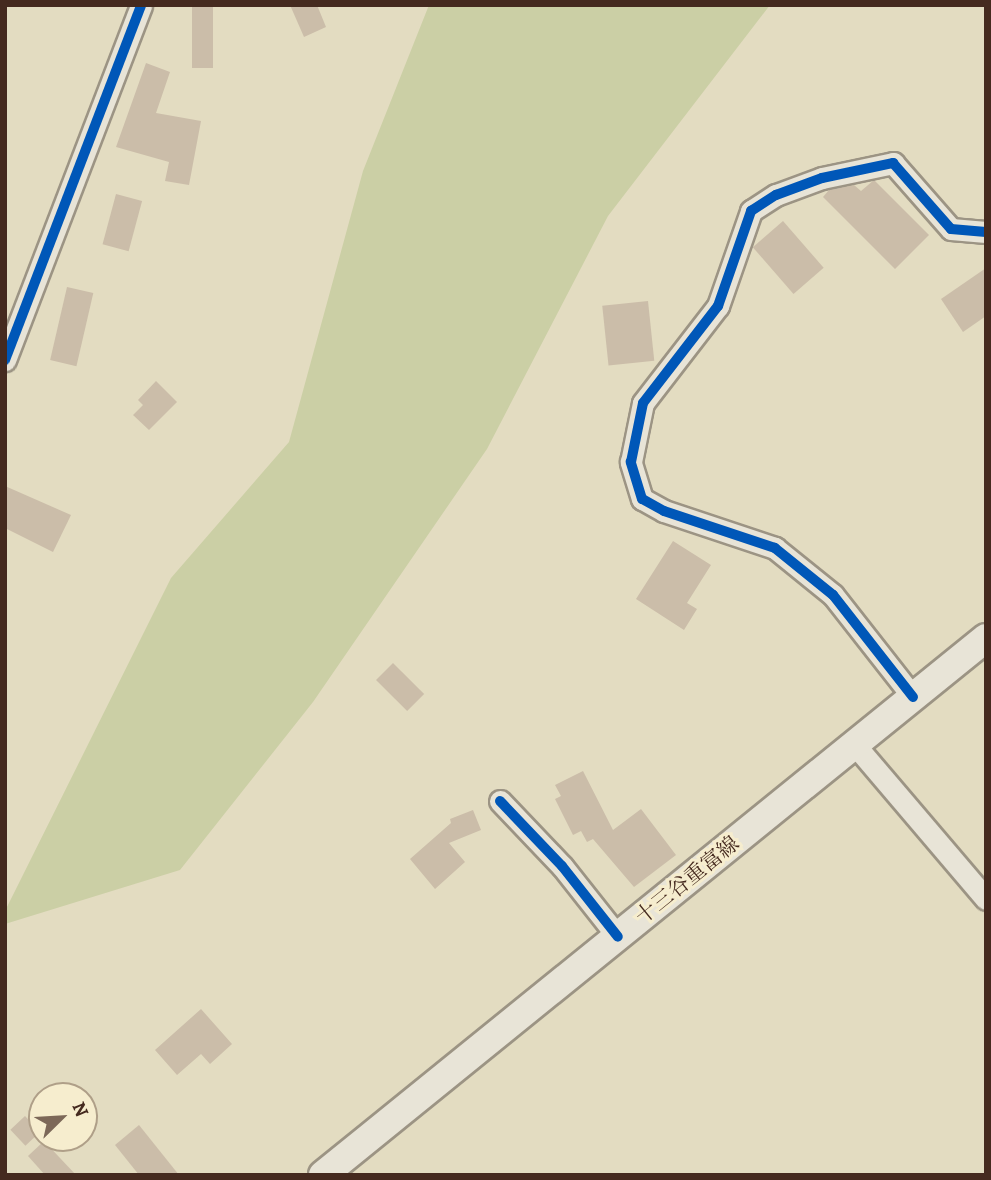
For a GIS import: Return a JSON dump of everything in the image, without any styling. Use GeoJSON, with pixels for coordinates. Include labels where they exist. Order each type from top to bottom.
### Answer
{"type":"FeatureCollection","features":[{"type":"Feature","properties":{"kind":"main road","name":"十三谷重富線"},"geometry":{"type":"LineString","coordinates":[[323,1175],[986,639]]}},
{"type":"Feature","properties":{"kind":"street"},"geometry":{"type":"LineString","coordinates":[[5,360],[141,5]]}},
{"type":"Feature","properties":{"kind":"street"},"geometry":{"type":"LineString","coordinates":[[913,697],[833,595],[775,548],[664,511],[642,499],[631,461],[643,403],[718,306],[751,211],[822,178],[893,163],[951,229],[986,232]]}},
{"type":"Feature","properties":{"kind":"street"},"geometry":{"type":"LineString","coordinates":[[855,745],[986,899]]}},
{"type":"Feature","properties":{"kind":"street"},"geometry":{"type":"LineString","coordinates":[[500,801],[562,866],[618,937]]}},
{"type":"Feature","properties":{"kind":"green space"},"geometry":{"type":"Polygon","coordinates":[[[429,5],[770,5],[608,216],[487,449],[313,702],[180,870],[5,924],[5,911],[171,578],[289,442],[363,171],[429,5]]]}},
{"type":"Feature","properties":{"kind":"building"},"geometry":{"type":"Polygon","coordinates":[[[192,5],[213,5],[213,68],[192,68],[192,5]]]}},
{"type":"Feature","properties":{"kind":"building"},"geometry":{"type":"Polygon","coordinates":[[[290,5],[317,5],[326,27],[304,37],[290,5]]]}},
{"type":"Feature","properties":{"kind":"building"},"geometry":{"type":"Polygon","coordinates":[[[146,63],[170,72],[156,113],[201,121],[189,185],[165,181],[169,162],[116,147],[146,63]]]}},
{"type":"Feature","properties":{"kind":"building"},"geometry":{"type":"Polygon","coordinates":[[[874,180],[929,235],[895,269],[823,197],[829,190],[854,185],[861,191],[874,180]]]}},
{"type":"Feature","properties":{"kind":"building"},"geometry":{"type":"Polygon","coordinates":[[[116,194],[142,201],[129,251],[103,244],[116,194]]]}},
{"type":"Feature","properties":{"kind":"building"},"geometry":{"type":"Polygon","coordinates":[[[783,221],[824,268],[793,294],[753,247],[783,221]]]}},
{"type":"Feature","properties":{"kind":"building"},"geometry":{"type":"Polygon","coordinates":[[[986,268],[986,316],[963,332],[941,299],[986,268]]]}},
{"type":"Feature","properties":{"kind":"building"},"geometry":{"type":"Polygon","coordinates":[[[67,287],[93,293],[76,366],[50,360],[67,287]]]}},
{"type":"Feature","properties":{"kind":"building"},"geometry":{"type":"Polygon","coordinates":[[[648,301],[654,361],[609,365],[602,306],[648,301]]]}},
{"type":"Feature","properties":{"kind":"building"},"geometry":{"type":"Polygon","coordinates":[[[156,381],[177,402],[149,430],[133,415],[143,405],[138,400],[156,381]]]}},
{"type":"Feature","properties":{"kind":"building"},"geometry":{"type":"Polygon","coordinates":[[[5,486],[71,515],[53,552],[5,528],[5,486]]]}},
{"type":"Feature","properties":{"kind":"building"},"geometry":{"type":"Polygon","coordinates":[[[673,541],[711,565],[687,603],[697,609],[684,630],[636,599],[673,541]]]}},
{"type":"Feature","properties":{"kind":"building"},"geometry":{"type":"Polygon","coordinates":[[[393,663],[424,694],[407,711],[376,680],[393,663]]]}},
{"type":"Feature","properties":{"kind":"building"},"geometry":{"type":"Polygon","coordinates":[[[583,771],[613,830],[641,809],[676,855],[634,887],[593,839],[587,842],[581,831],[573,835],[555,799],[561,796],[555,785],[583,771]]]}},
{"type":"Feature","properties":{"kind":"building"},"geometry":{"type":"Polygon","coordinates":[[[473,810],[481,830],[449,843],[465,862],[435,889],[410,859],[451,823],[450,819],[473,810]]]}},
{"type":"Feature","properties":{"kind":"building"},"geometry":{"type":"Polygon","coordinates":[[[201,1009],[232,1044],[210,1064],[201,1054],[177,1075],[155,1050],[201,1009]]]}},
{"type":"Feature","properties":{"kind":"building"},"geometry":{"type":"Polygon","coordinates":[[[25,1116],[28,1119],[28,1143],[25,1146],[10,1130],[25,1116]]]}},
{"type":"Feature","properties":{"kind":"building"},"geometry":{"type":"Polygon","coordinates":[[[139,1125],[179,1175],[139,1175],[115,1145],[139,1125]]]}},
{"type":"Feature","properties":{"kind":"building"},"geometry":{"type":"Polygon","coordinates":[[[32,1152],[54,1152],[76,1175],[45,1175],[28,1156],[32,1152]]]}},
{"type":"Feature","properties":{"kind":"cycle path"},"geometry":{"type":"LineString","coordinates":[[5,360],[141,5]]}},
{"type":"Feature","properties":{"kind":"cycle path"},"geometry":{"type":"LineString","coordinates":[[913,697],[833,595],[775,548],[664,511],[642,499],[631,462],[643,403],[718,306],[751,211],[776,195],[822,178],[893,163],[951,229],[986,232]]}},
{"type":"Feature","properties":{"kind":"cycle path"},"geometry":{"type":"LineString","coordinates":[[500,801],[562,866],[618,937]]}}]}
